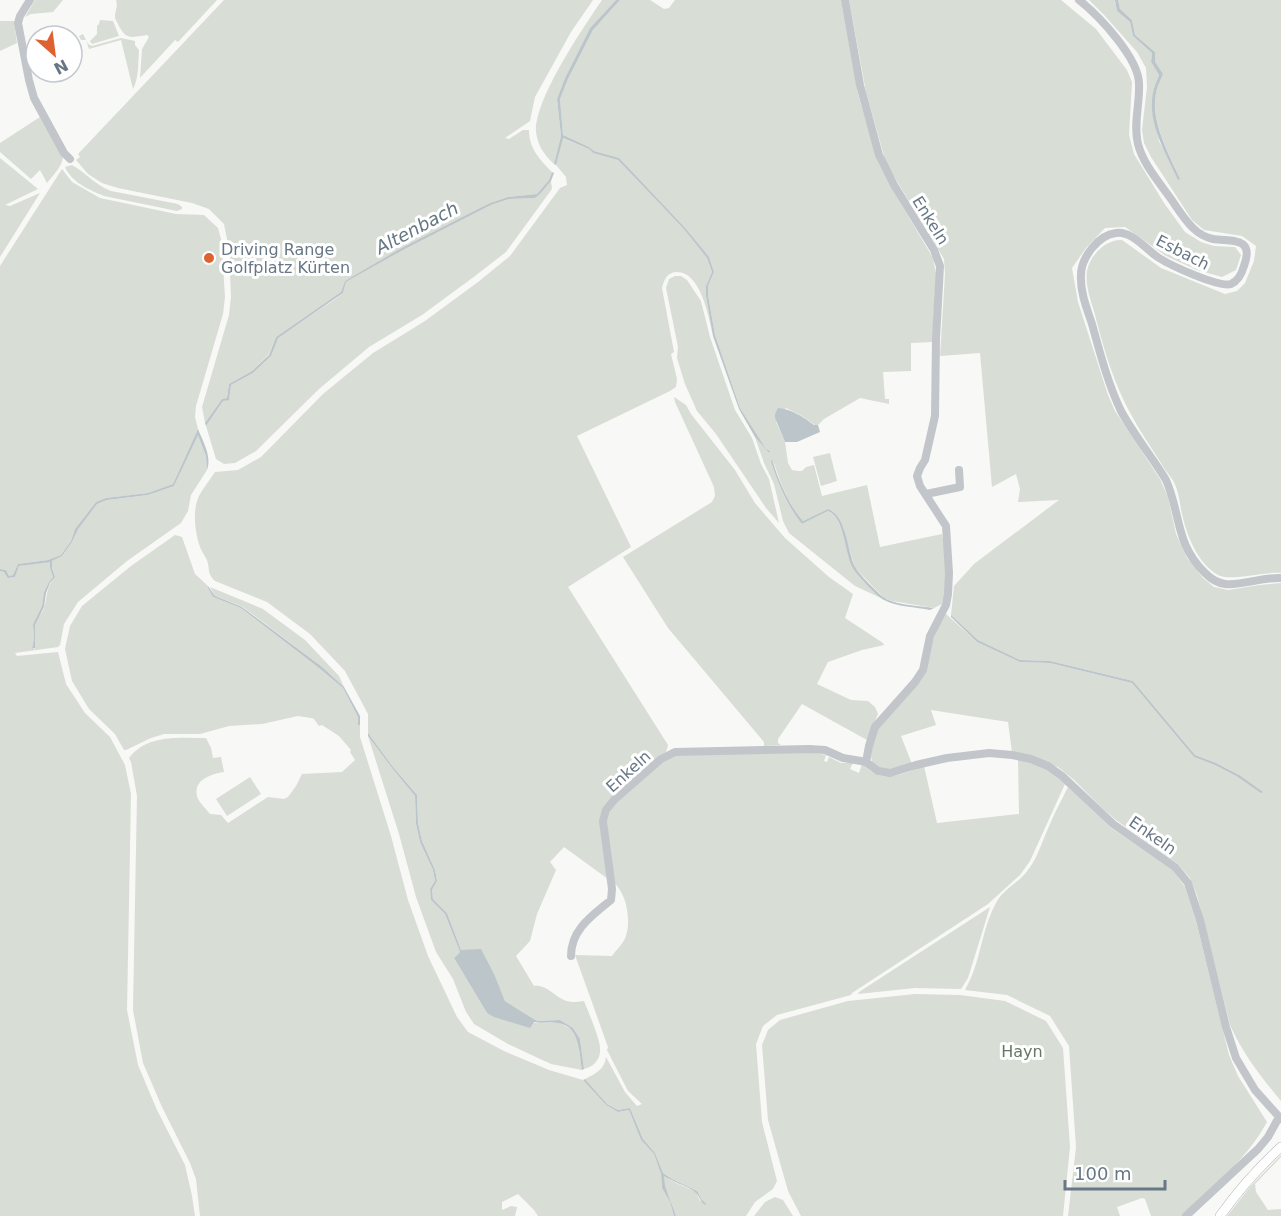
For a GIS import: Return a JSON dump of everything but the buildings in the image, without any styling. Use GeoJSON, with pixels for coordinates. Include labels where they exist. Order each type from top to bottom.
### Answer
{"type":"FeatureCollection","features":[{"type":"Feature","properties":{"kind":"main road"},"geometry":{"type":"LineString","coordinates":[[1220,1216],[1239,1191],[1281,1147]]}},
{"type":"Feature","properties":{"kind":"street"},"geometry":{"type":"LineString","coordinates":[[30,0],[18,23],[32,91],[50,129],[70,159]]}},
{"type":"Feature","properties":{"kind":"street","name":"Enkeln"},"geometry":{"type":"LineString","coordinates":[[845,0],[860,85],[879,155],[894,185],[934,250],[940,266],[935,416],[925,460],[917,474],[919,483],[946,526],[949,573],[948,599],[930,636],[921,674],[875,727],[866,762]]}},
{"type":"Feature","properties":{"kind":"street","name":"Esbach"},"geometry":{"type":"LineString","coordinates":[[1079,0],[1106,27],[1136,69],[1140,87],[1137,138],[1143,156],[1152,171],[1185,220],[1201,235],[1238,241],[1245,246],[1247,253],[1238,278],[1231,284],[1222,285],[1159,258],[1127,234],[1114,233],[1096,244],[1083,262],[1081,284],[1110,383],[1126,419],[1166,480],[1171,491],[1183,540],[1190,555],[1202,569],[1215,581],[1223,584],[1281,578]]}},
{"type":"Feature","properties":{"kind":"street"},"geometry":{"type":"LineString","coordinates":[[926,494],[960,487],[959,470]]}},
{"type":"Feature","properties":{"kind":"street","name":"Enkeln"},"geometry":{"type":"LineString","coordinates":[[571,956],[571,947],[576,933],[588,918],[611,900],[612,889],[603,821],[606,810],[614,800],[661,759],[675,752],[810,748],[866,762],[878,771],[890,773],[947,758],[979,754],[1012,755],[1031,759],[1054,770],[1113,824],[1175,867],[1188,883],[1236,1058],[1255,1090],[1280,1118]]}},
{"type":"Feature","properties":{"kind":"street"},"geometry":{"type":"LineString","coordinates":[[1186,1216],[1258,1149],[1280,1118]]}},
{"type":"Feature","properties":{"kind":"green space"},"geometry":{"type":"Polygon","coordinates":[[[35,0],[63,0],[53,12],[31,14],[25,17],[35,0]]]}},
{"type":"Feature","properties":{"kind":"green space"},"geometry":{"type":"Polygon","coordinates":[[[116,0],[217,0],[140,78],[142,49],[149,37],[147,35],[130,37],[124,33],[115,19],[116,0]]]}},
{"type":"Feature","properties":{"kind":"green space"},"geometry":{"type":"Polygon","coordinates":[[[224,0],[593,0],[571,32],[535,97],[530,121],[505,138],[509,139],[523,130],[529,130],[536,153],[552,172],[549,180],[537,194],[508,197],[490,203],[345,281],[341,292],[276,337],[269,354],[252,371],[229,384],[227,398],[222,399],[205,423],[202,407],[229,315],[231,297],[229,249],[224,224],[209,209],[192,203],[102,183],[88,174],[76,160],[80,157],[78,154],[224,0]]]}},
{"type":"Feature","properties":{"kind":"green space"},"geometry":{"type":"Polygon","coordinates":[[[602,0],[616,0],[590,28],[557,99],[561,136],[554,164],[544,154],[538,142],[537,118],[561,64],[602,0]]]}},
{"type":"Feature","properties":{"kind":"green space"},"geometry":{"type":"Polygon","coordinates":[[[620,0],[650,0],[664,9],[669,8],[675,0],[841,0],[858,94],[878,162],[933,258],[936,274],[932,342],[911,343],[911,371],[883,372],[885,399],[889,399],[889,404],[860,398],[824,419],[818,425],[786,408],[776,422],[785,442],[788,463],[792,470],[802,471],[814,465],[822,496],[867,485],[880,547],[942,534],[946,578],[942,604],[934,608],[884,598],[855,568],[843,527],[833,512],[828,509],[803,521],[785,492],[773,460],[783,494],[802,524],[828,511],[834,515],[841,529],[853,568],[883,599],[855,586],[789,533],[783,521],[774,484],[755,437],[769,453],[770,451],[766,449],[740,408],[715,335],[708,295],[708,286],[714,272],[709,257],[619,158],[594,151],[563,135],[560,99],[568,79],[593,30],[620,0]]]}},
{"type":"Feature","properties":{"kind":"green space"},"geometry":{"type":"Polygon","coordinates":[[[849,0],[1061,0],[1096,29],[1127,70],[1132,82],[1129,135],[1134,154],[1164,203],[1185,232],[1201,242],[1214,246],[1235,247],[1241,255],[1236,270],[1222,277],[1197,270],[1166,256],[1125,227],[1105,228],[1086,248],[1072,268],[1078,302],[1108,395],[1115,411],[1160,479],[1168,497],[1176,534],[1187,558],[1203,578],[1214,587],[1228,590],[1281,583],[1281,1101],[1253,1065],[1230,1025],[1197,895],[1190,878],[1178,864],[1116,820],[1058,767],[1012,752],[1008,722],[931,710],[936,725],[901,736],[912,764],[881,769],[872,762],[871,755],[877,731],[891,711],[920,681],[927,666],[934,636],[946,614],[977,642],[1020,662],[1050,663],[1132,683],[1194,757],[1238,777],[1239,775],[1195,755],[1133,681],[1050,661],[1020,660],[978,640],[951,615],[954,586],[974,564],[1059,500],[1018,502],[1020,489],[1016,474],[992,487],[980,353],[940,356],[944,259],[886,163],[866,92],[849,0]]]}},
{"type":"Feature","properties":{"kind":"green space"},"geometry":{"type":"Polygon","coordinates":[[[1089,0],[1115,0],[1117,11],[1130,22],[1133,36],[1152,53],[1151,62],[1159,75],[1153,93],[1153,117],[1159,141],[1180,179],[1162,137],[1156,114],[1156,92],[1163,74],[1154,62],[1155,52],[1135,35],[1132,20],[1120,9],[1118,0],[1281,0],[1281,573],[1223,577],[1211,570],[1200,558],[1188,534],[1175,484],[1133,418],[1110,366],[1087,281],[1091,259],[1100,249],[1110,242],[1122,240],[1161,268],[1225,294],[1237,291],[1245,283],[1254,261],[1256,246],[1242,236],[1204,230],[1192,220],[1144,143],[1142,130],[1147,87],[1146,68],[1137,52],[1089,0]]]}},
{"type":"Feature","properties":{"kind":"green space"},"geometry":{"type":"Polygon","coordinates":[[[100,20],[113,21],[119,36],[92,44],[90,41],[97,34],[100,20]]]}},
{"type":"Feature","properties":{"kind":"green space"},"geometry":{"type":"Polygon","coordinates":[[[0,21],[14,21],[17,43],[0,51],[0,21]]]}},
{"type":"Feature","properties":{"kind":"green space"},"geometry":{"type":"Polygon","coordinates":[[[121,38],[135,41],[139,50],[137,75],[133,89],[121,40],[89,49],[86,40],[92,46],[121,38]]]}},
{"type":"Feature","properties":{"kind":"green space"},"geometry":{"type":"Polygon","coordinates":[[[40,117],[63,157],[59,168],[47,183],[40,170],[31,179],[0,152],[0,143],[40,117]]]}},
{"type":"Feature","properties":{"kind":"green space"},"geometry":{"type":"Polygon","coordinates":[[[562,138],[589,149],[593,153],[618,160],[684,229],[707,258],[712,272],[706,286],[706,296],[713,336],[702,297],[692,279],[685,274],[674,272],[666,277],[662,288],[674,352],[671,354],[677,379],[676,387],[577,436],[631,547],[568,587],[668,745],[666,752],[603,808],[608,879],[564,847],[550,862],[556,870],[537,914],[530,941],[516,956],[534,986],[546,988],[567,1001],[584,1001],[594,1025],[600,1052],[596,1062],[584,1069],[580,1039],[573,1028],[560,1020],[537,1021],[505,1001],[500,989],[461,950],[447,913],[433,899],[432,890],[437,881],[435,870],[422,841],[418,823],[417,795],[368,733],[368,714],[345,671],[310,634],[267,602],[215,581],[200,547],[195,522],[195,508],[199,496],[215,472],[238,470],[261,457],[323,394],[373,353],[425,321],[510,256],[560,188],[567,185],[566,177],[556,165],[562,138]]]}},
{"type":"Feature","properties":{"kind":"green space"},"geometry":{"type":"Polygon","coordinates":[[[0,158],[38,189],[5,205],[10,206],[40,193],[0,257],[0,158]]]}},
{"type":"Feature","properties":{"kind":"green space"},"geometry":{"type":"Polygon","coordinates":[[[72,165],[111,191],[178,204],[182,209],[177,211],[104,196],[72,177],[65,167],[72,165]]]}},
{"type":"Feature","properties":{"kind":"green space"},"geometry":{"type":"Polygon","coordinates":[[[62,169],[72,182],[100,198],[176,214],[204,215],[218,228],[221,239],[225,297],[223,314],[196,406],[195,417],[198,429],[173,484],[148,493],[106,498],[96,502],[75,529],[71,541],[61,555],[48,560],[18,564],[13,575],[9,576],[6,570],[0,569],[0,266],[62,169]]]}},
{"type":"Feature","properties":{"kind":"green space"},"geometry":{"type":"Polygon","coordinates":[[[551,181],[552,189],[506,252],[422,315],[369,347],[319,389],[256,451],[235,463],[224,464],[216,459],[206,426],[223,401],[229,399],[231,385],[253,373],[271,356],[277,338],[343,293],[346,282],[491,205],[509,199],[535,198],[551,181]]]}},
{"type":"Feature","properties":{"kind":"green space"},"geometry":{"type":"Polygon","coordinates":[[[681,276],[687,280],[701,301],[710,337],[735,410],[752,438],[769,479],[779,523],[697,411],[685,384],[677,358],[678,347],[666,288],[669,279],[681,276]]]}},
{"type":"Feature","properties":{"kind":"green space"},"geometry":{"type":"Polygon","coordinates":[[[674,397],[686,405],[735,470],[755,503],[785,538],[829,577],[853,594],[845,618],[883,643],[884,645],[828,662],[817,684],[851,700],[868,701],[875,707],[878,714],[867,740],[802,704],[778,739],[781,745],[764,746],[764,742],[668,628],[623,557],[712,502],[715,496],[714,487],[674,397]]]}},
{"type":"Feature","properties":{"kind":"green space"},"geometry":{"type":"Polygon","coordinates":[[[198,434],[206,456],[207,470],[191,495],[188,511],[181,523],[127,561],[78,602],[64,624],[58,647],[15,653],[17,656],[58,652],[66,684],[85,713],[110,737],[125,765],[131,794],[127,1010],[138,1065],[157,1110],[185,1165],[195,1216],[0,1216],[0,571],[9,578],[15,577],[19,566],[50,561],[53,577],[44,592],[42,606],[33,624],[32,649],[35,649],[36,623],[43,610],[48,589],[55,577],[52,561],[62,556],[72,542],[77,529],[97,504],[107,500],[148,495],[174,486],[198,434]]]}},
{"type":"Feature","properties":{"kind":"green space"},"geometry":{"type":"Polygon","coordinates":[[[830,453],[837,481],[821,486],[813,457],[830,453]]]}},
{"type":"Feature","properties":{"kind":"green space"},"geometry":{"type":"Polygon","coordinates":[[[175,535],[182,537],[195,574],[208,586],[213,597],[241,608],[343,688],[358,717],[360,737],[408,900],[428,956],[457,1017],[468,1032],[504,1051],[549,1070],[583,1080],[606,1105],[618,1112],[629,1110],[641,1140],[654,1154],[661,1174],[662,1188],[670,1202],[674,1216],[538,1216],[518,1194],[502,1202],[502,1210],[511,1206],[517,1207],[515,1216],[200,1216],[196,1179],[143,1063],[133,1010],[137,796],[129,758],[136,750],[154,741],[206,738],[213,758],[221,757],[224,772],[208,777],[199,783],[198,799],[210,814],[221,815],[228,823],[268,797],[284,799],[288,797],[302,774],[342,772],[355,760],[351,750],[339,736],[322,725],[319,726],[314,719],[298,716],[262,724],[229,726],[200,734],[164,734],[124,750],[115,734],[89,709],[72,681],[65,649],[70,626],[82,606],[131,566],[175,535]]]}},
{"type":"Feature","properties":{"kind":"green space"},"geometry":{"type":"Polygon","coordinates":[[[210,587],[263,609],[305,640],[339,676],[344,687],[321,666],[243,607],[215,596],[210,587]]]}},
{"type":"Feature","properties":{"kind":"green space"},"geometry":{"type":"Polygon","coordinates":[[[368,736],[415,796],[416,824],[420,842],[433,870],[435,881],[430,889],[431,900],[445,914],[460,952],[454,958],[487,1013],[536,1023],[559,1022],[572,1030],[578,1040],[582,1070],[551,1064],[508,1044],[474,1024],[466,1012],[453,979],[436,952],[416,897],[368,736]]]}},
{"type":"Feature","properties":{"kind":"green space"},"geometry":{"type":"Polygon","coordinates":[[[810,752],[826,755],[824,761],[827,762],[829,757],[841,763],[853,763],[850,769],[859,773],[862,764],[883,776],[901,774],[924,766],[937,823],[1019,814],[1018,758],[1043,767],[1065,784],[1030,861],[1020,875],[988,904],[851,995],[777,1015],[763,1026],[756,1044],[762,1122],[777,1181],[773,1189],[755,1202],[746,1216],[676,1216],[663,1175],[696,1192],[700,1201],[702,1200],[697,1191],[663,1173],[655,1153],[643,1139],[630,1108],[618,1110],[607,1104],[585,1079],[602,1068],[606,1057],[625,1092],[637,1106],[642,1104],[628,1091],[607,1050],[608,1047],[575,955],[612,956],[626,936],[627,907],[622,893],[613,882],[607,821],[610,811],[617,802],[662,762],[673,756],[810,752]]]}},
{"type":"Feature","properties":{"kind":"green space"},"geometry":{"type":"Polygon","coordinates":[[[250,777],[261,794],[227,816],[216,799],[250,777]]]}},
{"type":"Feature","properties":{"kind":"green space"},"geometry":{"type":"Polygon","coordinates":[[[1068,787],[1111,828],[1172,869],[1185,887],[1196,921],[1229,1055],[1238,1076],[1267,1122],[1240,1160],[1183,1216],[1151,1216],[1145,1199],[1142,1198],[1117,1207],[1120,1216],[1068,1216],[1076,1147],[1069,1046],[1050,1016],[1007,995],[965,990],[996,903],[1032,865],[1068,787]]]}},
{"type":"Feature","properties":{"kind":"green space"},"geometry":{"type":"Polygon","coordinates":[[[990,907],[968,978],[961,989],[915,988],[858,994],[859,992],[990,907]]]}},
{"type":"Feature","properties":{"kind":"green space","name":"Hayn"},"geometry":{"type":"Polygon","coordinates":[[[915,994],[960,995],[1005,1001],[1046,1021],[1063,1048],[1070,1147],[1063,1216],[801,1216],[788,1191],[768,1120],[762,1045],[768,1030],[780,1020],[848,1001],[915,994]]]}},
{"type":"Feature","properties":{"kind":"green space"},"geometry":{"type":"Polygon","coordinates":[[[1281,1155],[1255,1184],[1256,1192],[1268,1210],[1281,1209],[1281,1216],[1227,1216],[1250,1187],[1281,1155]]]}},
{"type":"Feature","properties":{"kind":"green space"},"geometry":{"type":"Polygon","coordinates":[[[775,1197],[783,1200],[793,1216],[754,1216],[765,1202],[775,1197]]]}},
{"type":"Feature","properties":{"kind":"shaded area"},"geometry":{"type":"Polygon","coordinates":[[[616,0],[620,0],[593,30],[560,99],[563,135],[594,151],[619,158],[685,228],[709,257],[714,272],[708,286],[708,295],[715,335],[740,408],[766,449],[770,451],[769,453],[755,437],[739,409],[713,336],[706,296],[706,286],[712,272],[707,258],[684,229],[618,160],[593,153],[563,138],[556,165],[554,164],[561,136],[557,99],[590,28],[616,0]]]}},
{"type":"Feature","properties":{"kind":"shaded area"},"geometry":{"type":"Polygon","coordinates":[[[1115,0],[1118,0],[1120,9],[1132,20],[1135,35],[1155,52],[1155,62],[1163,74],[1156,93],[1156,115],[1162,137],[1180,179],[1178,180],[1155,127],[1152,105],[1159,75],[1151,62],[1152,53],[1133,36],[1130,22],[1117,11],[1115,0]]]}},
{"type":"Feature","properties":{"kind":"shaded area"},"geometry":{"type":"Polygon","coordinates":[[[552,172],[554,173],[551,181],[535,198],[509,199],[491,205],[346,282],[343,293],[278,338],[271,356],[253,373],[231,385],[229,400],[223,401],[206,426],[205,423],[222,399],[227,398],[229,384],[252,371],[269,355],[276,337],[341,292],[345,281],[400,249],[490,203],[508,197],[537,194],[549,180],[552,172]]]}},
{"type":"Feature","properties":{"kind":"shaded area"},"geometry":{"type":"Polygon","coordinates":[[[778,408],[793,412],[814,425],[818,425],[820,432],[797,442],[785,442],[775,418],[778,408]]]}},
{"type":"Feature","properties":{"kind":"shaded area"},"geometry":{"type":"Polygon","coordinates":[[[198,429],[208,454],[207,470],[206,456],[198,435],[174,486],[148,495],[107,500],[97,504],[78,529],[72,542],[62,556],[52,561],[55,577],[50,583],[44,607],[35,625],[35,648],[32,649],[33,624],[42,606],[44,592],[53,577],[50,562],[19,566],[15,577],[8,578],[0,569],[6,570],[9,576],[13,575],[18,564],[48,560],[61,555],[71,541],[75,529],[96,502],[106,498],[148,493],[173,484],[198,429]]]}},
{"type":"Feature","properties":{"kind":"shaded area"},"geometry":{"type":"Polygon","coordinates":[[[772,460],[788,500],[803,521],[828,509],[839,519],[855,567],[880,595],[900,603],[934,608],[930,610],[894,604],[877,595],[854,570],[848,556],[842,529],[834,515],[828,511],[802,524],[783,494],[772,460]]]}},
{"type":"Feature","properties":{"kind":"shaded area"},"geometry":{"type":"Polygon","coordinates":[[[208,586],[215,596],[242,607],[321,666],[344,687],[360,716],[360,725],[358,725],[358,717],[343,688],[241,608],[213,597],[208,586]]]}},
{"type":"Feature","properties":{"kind":"shaded area"},"geometry":{"type":"Polygon","coordinates":[[[951,615],[978,640],[1020,660],[1050,661],[1133,681],[1195,755],[1239,775],[1263,792],[1261,793],[1215,765],[1194,757],[1132,683],[1050,663],[1020,662],[977,642],[951,615]]]}},
{"type":"Feature","properties":{"kind":"shaded area"},"geometry":{"type":"Polygon","coordinates":[[[368,733],[417,795],[418,823],[422,841],[435,870],[437,881],[432,890],[433,899],[447,913],[461,950],[481,949],[505,1001],[537,1021],[560,1020],[573,1028],[580,1039],[584,1069],[582,1070],[579,1048],[574,1034],[565,1025],[555,1022],[534,1022],[530,1028],[487,1013],[454,958],[460,952],[445,914],[431,900],[430,889],[435,881],[433,870],[420,842],[416,824],[415,796],[368,736],[368,733]]]}},
{"type":"Feature","properties":{"kind":"shaded area"},"geometry":{"type":"Polygon","coordinates":[[[585,1079],[607,1104],[618,1110],[630,1108],[643,1139],[655,1153],[663,1173],[697,1191],[705,1205],[694,1191],[664,1176],[676,1216],[674,1216],[670,1202],[662,1188],[661,1174],[654,1154],[641,1140],[629,1110],[618,1112],[606,1105],[583,1080],[585,1079]]]}},
{"type":"Feature","properties":{"kind":"place","name":"Driving Range Golfplatz Kürten"},"geometry":{"type":"Point","coordinates":[209,258]}},
{"type":"Feature","properties":{"kind":"water label","name":"Altenbach"},"geometry":{"type":"Point","coordinates":[417,228]}}]}
